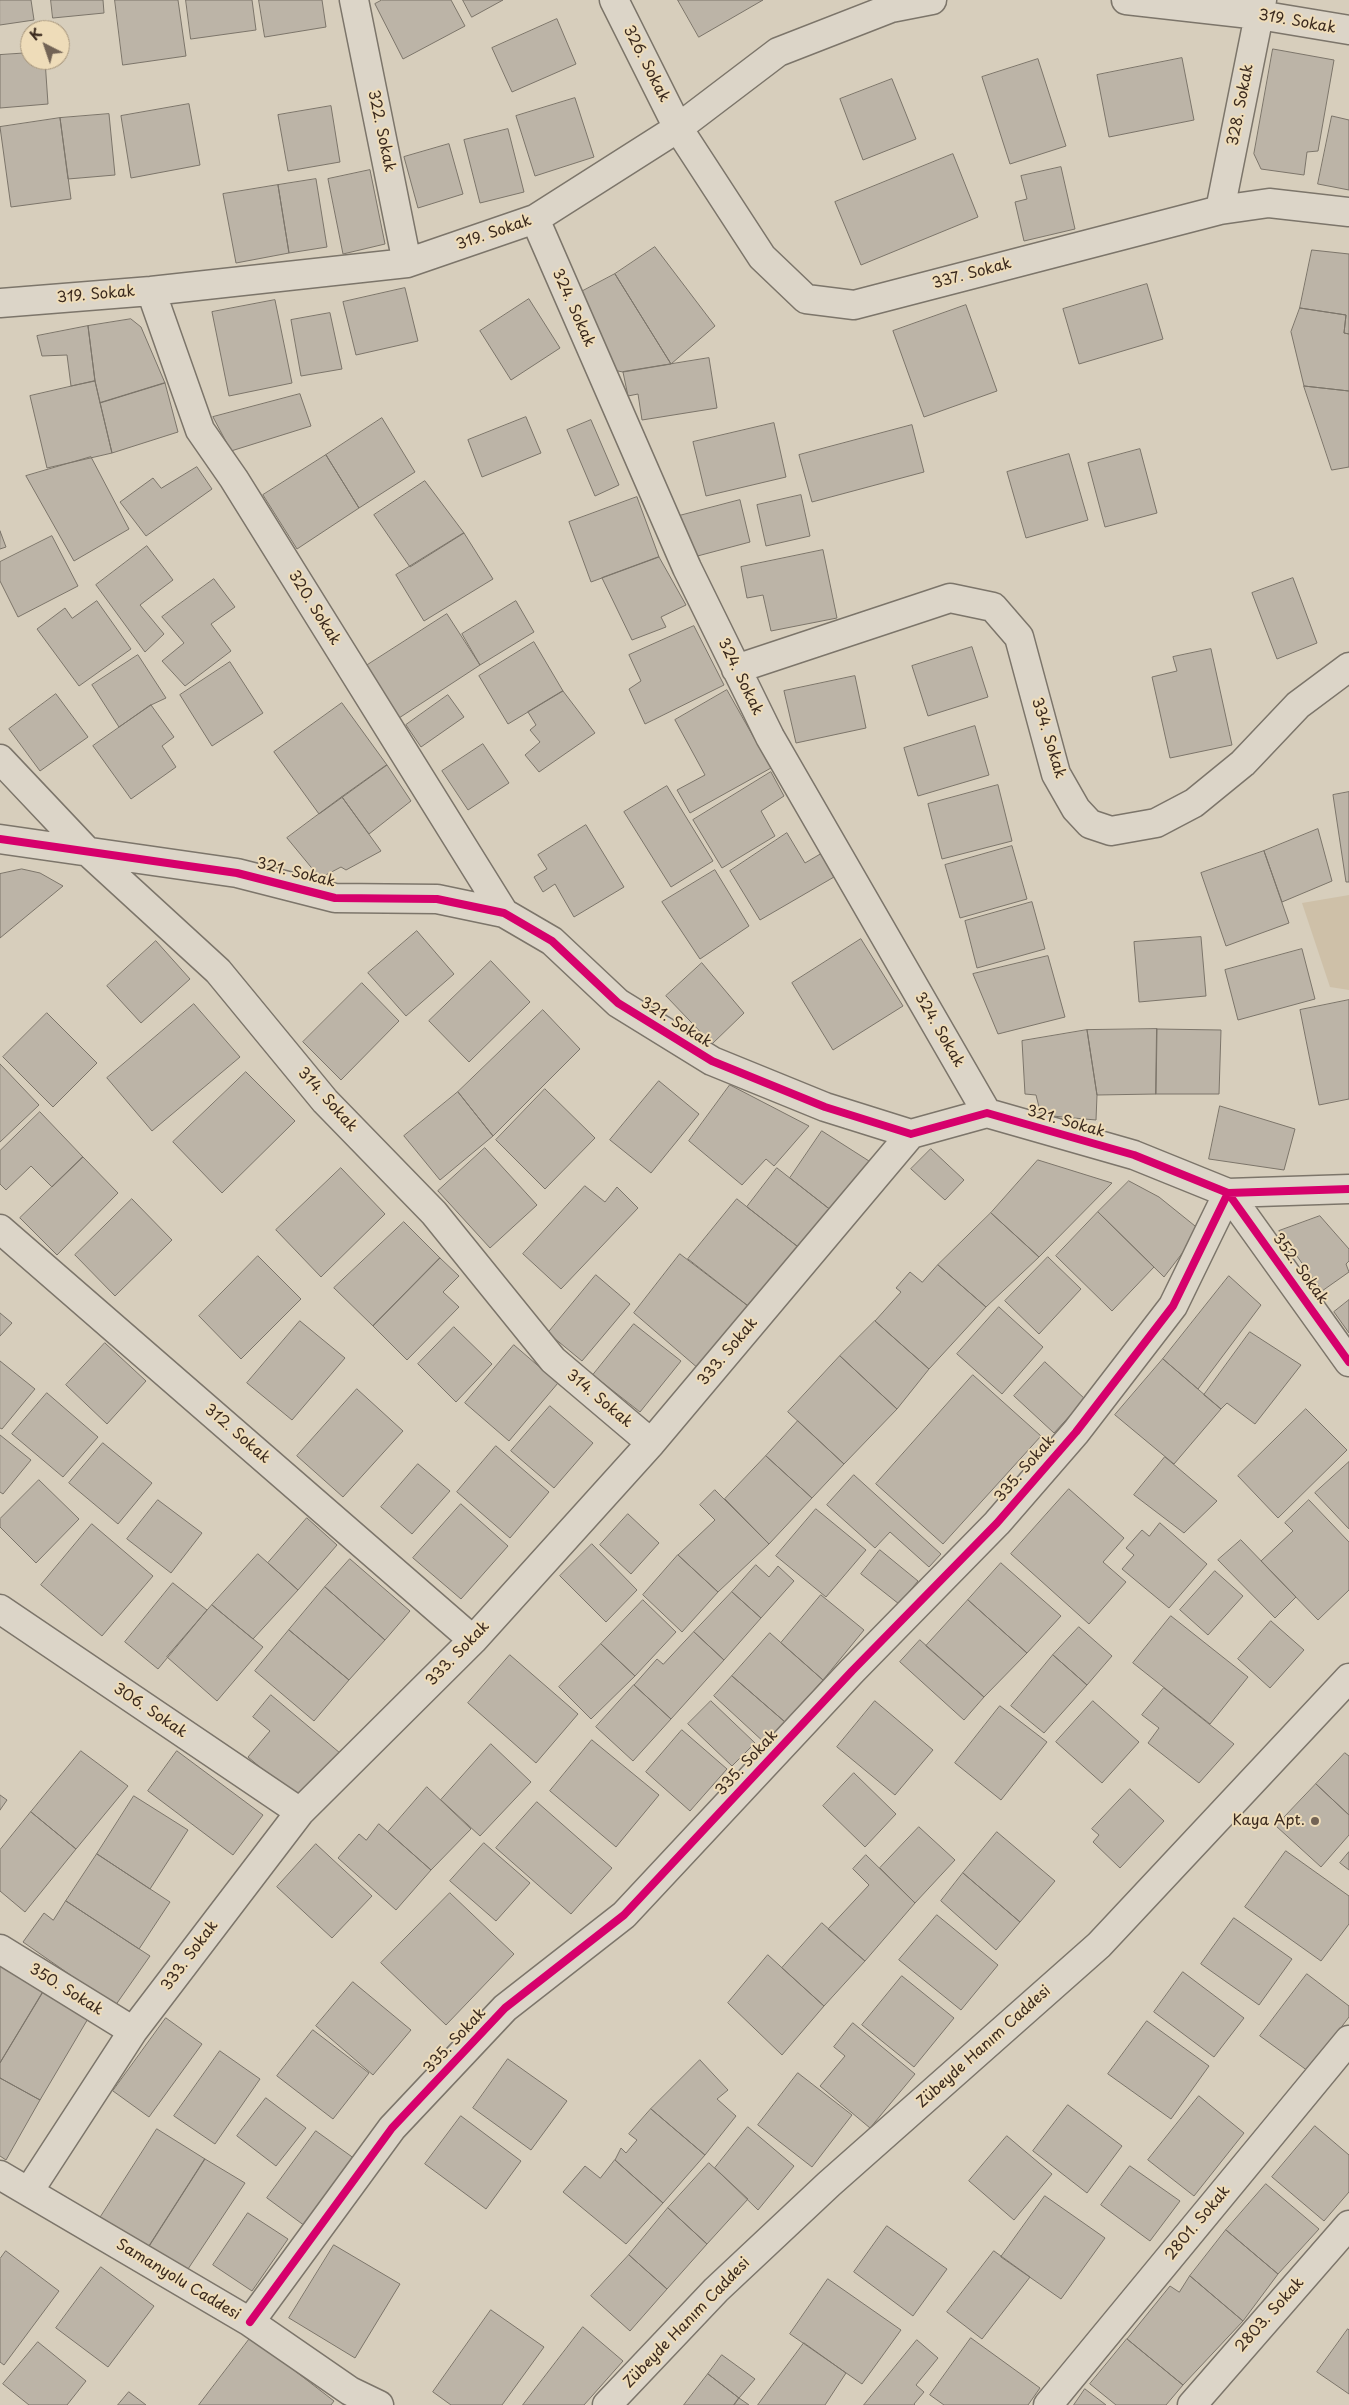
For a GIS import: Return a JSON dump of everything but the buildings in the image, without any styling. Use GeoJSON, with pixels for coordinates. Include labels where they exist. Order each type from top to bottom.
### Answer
{"type":"FeatureCollection","features":[{"type":"Feature","properties":{"kind":"street","name":"322. Sokak"},"geometry":{"type":"LineString","coordinates":[[354,0],[407,263]]}},
{"type":"Feature","properties":{"kind":"street","name":"326. Sokak"},"geometry":{"type":"LineString","coordinates":[[614,0],[678,128]]}},
{"type":"Feature","properties":{"kind":"street","name":"319. Sokak"},"geometry":{"type":"LineString","coordinates":[[0,303],[150,291],[407,263],[535,219],[678,128],[778,52],[891,8],[932,0]]}},
{"type":"Feature","properties":{"kind":"street","name":"319. Sokak"},"geometry":{"type":"LineString","coordinates":[[1126,0],[1260,7],[1349,30]]}},
{"type":"Feature","properties":{"kind":"street","name":"328. Sokak"},"geometry":{"type":"LineString","coordinates":[[1220,210],[1260,7]]}},
{"type":"Feature","properties":{"kind":"street","name":"337. Sokak"},"geometry":{"type":"LineString","coordinates":[[678,128],[762,257],[806,298],[854,305],[1220,210],[1269,203],[1349,212]]}},
{"type":"Feature","properties":{"kind":"street","name":"324. Sokak"},"geometry":{"type":"LineString","coordinates":[[535,219],[687,568],[770,737],[987,1113]]}},
{"type":"Feature","properties":{"kind":"street","name":"320. Sokak"},"geometry":{"type":"LineString","coordinates":[[150,291],[200,430],[234,479],[504,914]]}},
{"type":"Feature","properties":{"kind":"street","name":"334. Sokak"},"geometry":{"type":"LineString","coordinates":[[736,669],[950,598],[993,607],[1019,637],[1056,774],[1076,809],[1090,824],[1111,831],[1156,823],[1194,803],[1243,763],[1298,706],[1349,668]]}},
{"type":"Feature","properties":{"kind":"street","name":"314. Sokak"},"geometry":{"type":"LineString","coordinates":[[0,759],[86,850],[218,971],[325,1101],[434,1212],[553,1360],[651,1443]]}},
{"type":"Feature","properties":{"kind":"street","name":"321. Sokak"},"geometry":{"type":"LineString","coordinates":[[0,839],[237,873],[335,898],[437,899],[504,914],[552,941],[618,1003],[712,1061],[825,1107],[911,1134]]}},
{"type":"Feature","properties":{"kind":"street","name":"321. Sokak"},"geometry":{"type":"LineString","coordinates":[[987,1113],[1134,1155],[1228,1193],[1349,1189]]}},
{"type":"Feature","properties":{"kind":"street"},"geometry":{"type":"LineString","coordinates":[[911,1134],[987,1113]]}},
{"type":"Feature","properties":{"kind":"street","name":"333. Sokak"},"geometry":{"type":"LineString","coordinates":[[29,2191],[133,2031],[300,1812],[473,1640],[651,1443],[911,1134]]}},
{"type":"Feature","properties":{"kind":"street","name":"352. Sokak"},"geometry":{"type":"LineString","coordinates":[[1228,1193],[1349,1362]]}},
{"type":"Feature","properties":{"kind":"street","name":"335. Sokak"},"geometry":{"type":"LineString","coordinates":[[250,2322],[392,2128],[505,2008],[624,1915],[852,1671],[997,1523],[1076,1432],[1173,1306],[1228,1193]]}},
{"type":"Feature","properties":{"kind":"street","name":"312. Sokak"},"geometry":{"type":"LineString","coordinates":[[0,1229],[473,1640]]}},
{"type":"Feature","properties":{"kind":"street","name":"306. Sokak"},"geometry":{"type":"LineString","coordinates":[[0,1609],[300,1812]]}},
{"type":"Feature","properties":{"kind":"street","name":"Zübeyde Hanım Caddesi"},"geometry":{"type":"LineString","coordinates":[[607,2405],[716,2290],[829,2184],[1098,1945],[1349,1678]]}},
{"type":"Feature","properties":{"kind":"street","name":"350. Sokak"},"geometry":{"type":"LineString","coordinates":[[0,1949],[133,2031]]}},
{"type":"Feature","properties":{"kind":"street","name":"2801. Sokak"},"geometry":{"type":"LineString","coordinates":[[1048,2405],[1349,2040]]}},
{"type":"Feature","properties":{"kind":"street","name":"Samanyolu Caddesi"},"geometry":{"type":"LineString","coordinates":[[0,2175],[250,2322],[350,2391],[379,2405]]}},
{"type":"Feature","properties":{"kind":"street","name":"2803. Sokak"},"geometry":{"type":"LineString","coordinates":[[1192,2405],[1349,2225]]}},
{"type":"Feature","properties":{"kind":"shaded area"},"geometry":{"type":"Polygon","coordinates":[[[1349,895],[1349,990],[1330,987],[1302,903],[1349,895]]]}},
{"type":"Feature","properties":{"kind":"cycle path"},"geometry":{"type":"LineString","coordinates":[[0,839],[237,873],[335,898],[437,899],[504,913],[552,941],[618,1003],[712,1061],[825,1107],[911,1134],[987,1113],[1134,1155],[1228,1193],[1349,1189]]}},
{"type":"Feature","properties":{"kind":"cycle path"},"geometry":{"type":"LineString","coordinates":[[250,2322],[392,2128],[505,2008],[624,1915],[852,1671],[997,1523],[1076,1432],[1173,1306],[1228,1193],[1349,1362]]}},
{"type":"Feature","properties":{"kind":"place","name":"Kaya Apt."},"geometry":{"type":"Point","coordinates":[1315,1821]}}]}
